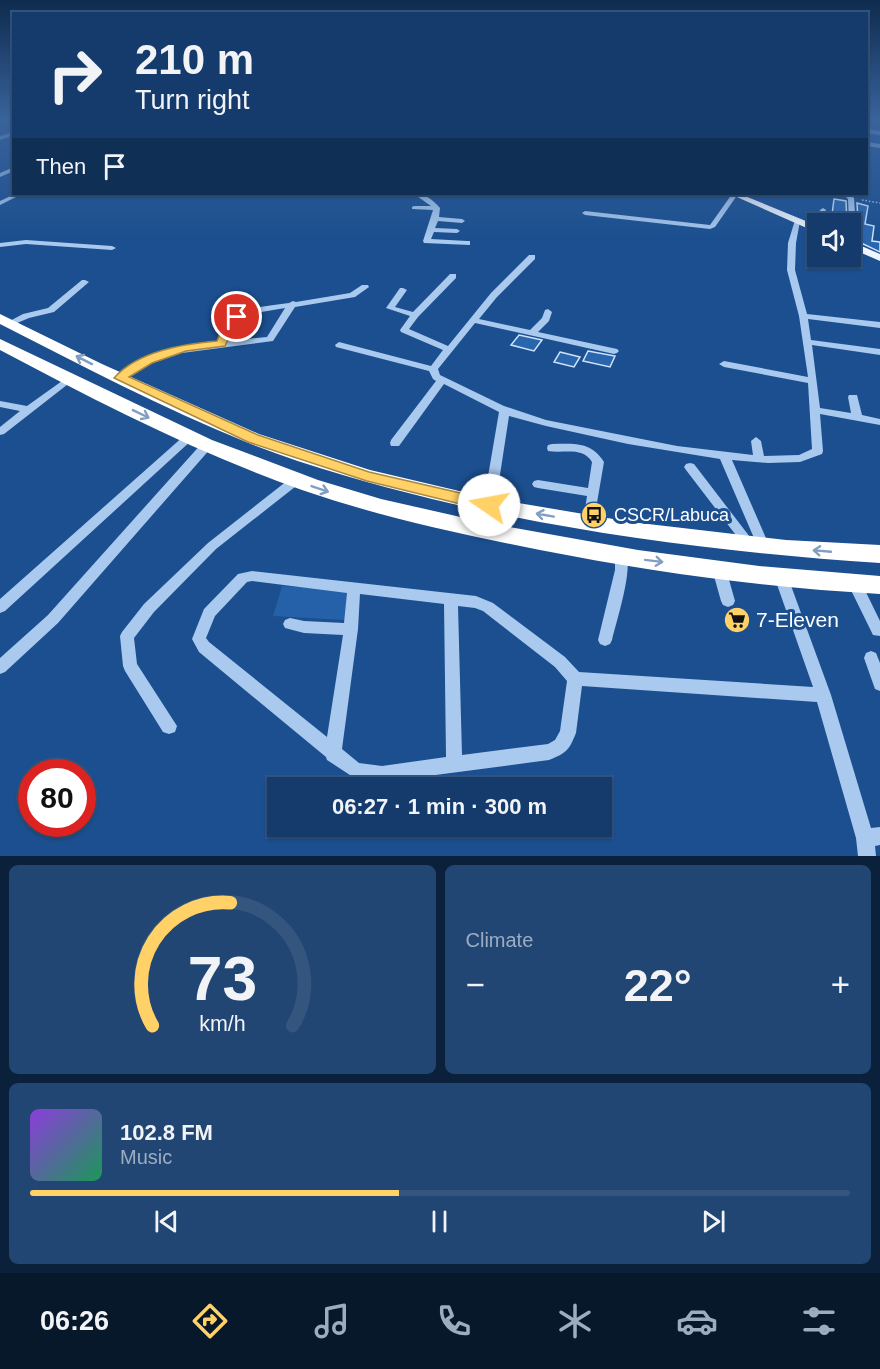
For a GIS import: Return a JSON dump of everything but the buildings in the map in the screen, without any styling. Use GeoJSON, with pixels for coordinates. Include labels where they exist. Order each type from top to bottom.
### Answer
{"type":"FeatureCollection","features":[{"type":"Feature","properties":{"kind":"highway"},"geometry":{"type":"LineString","coordinates":[[5,321],[120,378],[253,438],[367,476],[489,505],[631,530],[756,544],[880,554]]}},
{"type":"Feature","properties":{"kind":"highway"},"geometry":{"type":"LineString","coordinates":[[0,344],[69,380],[198,441],[346,498],[484,531],[621,556],[781,576],[880,585]]}},
{"type":"Feature","properties":{"kind":"main road"},"geometry":{"type":"LineString","coordinates":[[736,195],[807,225]]}},
{"type":"Feature","properties":{"kind":"main road"},"geometry":{"type":"LineString","coordinates":[[861,248],[880,258]]}},
{"type":"Feature","properties":{"kind":"street"},"geometry":{"type":"LineString","coordinates":[[0,202],[17,195]]}},
{"type":"Feature","properties":{"kind":"street"},"geometry":{"type":"LineString","coordinates":[[419,195],[429,200],[437,208]]}},
{"type":"Feature","properties":{"kind":"street"},"geometry":{"type":"LineString","coordinates":[[585,213],[710,227],[713,226],[733,195]]}},
{"type":"Feature","properties":{"kind":"street"},"geometry":{"type":"LineString","coordinates":[[848,196],[849,213]]}},
{"type":"Feature","properties":{"kind":"street"},"geometry":{"type":"LineString","coordinates":[[414,208],[437,208]]}},
{"type":"Feature","properties":{"kind":"street"},"geometry":{"type":"LineString","coordinates":[[437,208],[427,241],[467,243]]}},
{"type":"Feature","properties":{"kind":"street"},"geometry":{"type":"LineString","coordinates":[[435,219],[462,221]]}},
{"type":"Feature","properties":{"kind":"street"},"geometry":{"type":"LineString","coordinates":[[433,369],[436,377],[523,417],[652,446],[725,457],[806,459],[818,451],[813,381],[803,316],[791,270],[792,243],[797,221]]}},
{"type":"Feature","properties":{"kind":"street"},"geometry":{"type":"LineString","coordinates":[[432,230],[457,231]]}},
{"type":"Feature","properties":{"kind":"street"},"geometry":{"type":"LineString","coordinates":[[0,245],[26,242],[112,248]]}},
{"type":"Feature","properties":{"kind":"street"},"geometry":{"type":"LineString","coordinates":[[433,369],[500,288],[532,257]]}},
{"type":"Feature","properties":{"kind":"street"},"geometry":{"type":"LineString","coordinates":[[450,350],[405,332],[415,315],[453,276]]}},
{"type":"Feature","properties":{"kind":"street"},"geometry":{"type":"LineString","coordinates":[[5,321],[51,310],[85,282]]}},
{"type":"Feature","properties":{"kind":"street"},"geometry":{"type":"LineString","coordinates":[[221,344],[228,328],[237,317],[258,309],[352,295],[365,287]]}},
{"type":"Feature","properties":{"kind":"street"},"geometry":{"type":"LineString","coordinates":[[403,290],[390,308],[415,315]]}},
{"type":"Feature","properties":{"kind":"street"},"geometry":{"type":"LineString","coordinates":[[120,378],[147,361],[184,347],[270,339],[293,303]]}},
{"type":"Feature","properties":{"kind":"street"},"geometry":{"type":"LineString","coordinates":[[532,333],[546,319],[548,312]]}},
{"type":"Feature","properties":{"kind":"street"},"geometry":{"type":"LineString","coordinates":[[803,316],[880,325]]}},
{"type":"Feature","properties":{"kind":"street"},"geometry":{"type":"LineString","coordinates":[[473,320],[614,351]]}},
{"type":"Feature","properties":{"kind":"street"},"geometry":{"type":"LineString","coordinates":[[807,342],[880,352]]}},
{"type":"Feature","properties":{"kind":"street"},"geometry":{"type":"LineString","coordinates":[[339,345],[433,369]]}},
{"type":"Feature","properties":{"kind":"street"},"geometry":{"type":"LineString","coordinates":[[724,364],[813,381]]}},
{"type":"Feature","properties":{"kind":"street"},"geometry":{"type":"LineString","coordinates":[[0,432],[69,380]]}},
{"type":"Feature","properties":{"kind":"street"},"geometry":{"type":"LineString","coordinates":[[395,443],[442,380]]}},
{"type":"Feature","properties":{"kind":"street"},"geometry":{"type":"LineString","coordinates":[[854,397],[857,418]]}},
{"type":"Feature","properties":{"kind":"street"},"geometry":{"type":"LineString","coordinates":[[0,405],[29,410]]}},
{"type":"Feature","properties":{"kind":"street"},"geometry":{"type":"LineString","coordinates":[[492,488],[505,409]]}},
{"type":"Feature","properties":{"kind":"street"},"geometry":{"type":"LineString","coordinates":[[815,410],[880,422]]}},
{"type":"Feature","properties":{"kind":"street"},"geometry":{"type":"LineString","coordinates":[[0,607],[198,441]]}},
{"type":"Feature","properties":{"kind":"street"},"geometry":{"type":"LineString","coordinates":[[0,667],[53,619],[198,441]]}},
{"type":"Feature","properties":{"kind":"street"},"geometry":{"type":"LineString","coordinates":[[756,441],[759,458]]}},
{"type":"Feature","properties":{"kind":"street"},"geometry":{"type":"LineString","coordinates":[[552,448],[586,449],[595,455],[598,462],[589,523]]}},
{"type":"Feature","properties":{"kind":"street"},"geometry":{"type":"LineString","coordinates":[[725,457],[756,544]]}},
{"type":"Feature","properties":{"kind":"street"},"geometry":{"type":"LineString","coordinates":[[690,467],[756,544]]}},
{"type":"Feature","properties":{"kind":"street"},"geometry":{"type":"LineString","coordinates":[[169,726],[130,666],[128,636],[149,608],[212,546],[296,480]]}},
{"type":"Feature","properties":{"kind":"street"},"geometry":{"type":"LineString","coordinates":[[538,484],[592,493]]}},
{"type":"Feature","properties":{"kind":"street"},"geometry":{"type":"LineString","coordinates":[[605,640],[622,570],[621,556]]}},
{"type":"Feature","properties":{"kind":"street"},"geometry":{"type":"LineString","coordinates":[[719,569],[728,601]]}},
{"type":"Feature","properties":{"kind":"street"},"geometry":{"type":"LineString","coordinates":[[575,680],[568,733],[561,746],[549,752],[382,774],[356,771],[204,647],[199,639],[209,613],[243,578],[252,576],[476,602],[488,607],[560,662],[575,680],[824,696]]}},
{"type":"Feature","properties":{"kind":"street"},"geometry":{"type":"LineString","coordinates":[[781,576],[824,696],[871,843]]}},
{"type":"Feature","properties":{"kind":"street"},"geometry":{"type":"LineString","coordinates":[[855,584],[878,630]]}},
{"type":"Feature","properties":{"kind":"street"},"geometry":{"type":"LineString","coordinates":[[333,754],[351,629],[354,587]]}},
{"type":"Feature","properties":{"kind":"street"},"geometry":{"type":"LineString","coordinates":[[451,599],[454,764]]}},
{"type":"Feature","properties":{"kind":"street"},"geometry":{"type":"LineString","coordinates":[[290,624],[303,627],[351,629]]}},
{"type":"Feature","properties":{"kind":"street"},"geometry":{"type":"LineString","coordinates":[[871,658],[880,684]]}},
{"type":"Feature","properties":{"kind":"path"},"geometry":{"type":"LineString","coordinates":[[848,196],[880,203]]}},
{"type":"Feature","properties":{"kind":"shaded area"},"geometry":{"type":"Polygon","coordinates":[[[282,586],[351,590],[345,620],[273,616],[282,586]]]}},
{"type":"Feature","properties":{"kind":"place","name":"CSCR/Labuca"},"geometry":{"type":"Point","coordinates":[594,515]}},
{"type":"Feature","properties":{"kind":"place","name":"7-Eleven"},"geometry":{"type":"Point","coordinates":[737,620]}},
{"type":"Feature","properties":{"kind":"route"},"geometry":{"type":"LineString","coordinates":[[237,317],[228,328],[221,344],[184,347],[134,367],[120,378],[253,438],[367,476],[489,505]]}}]}
